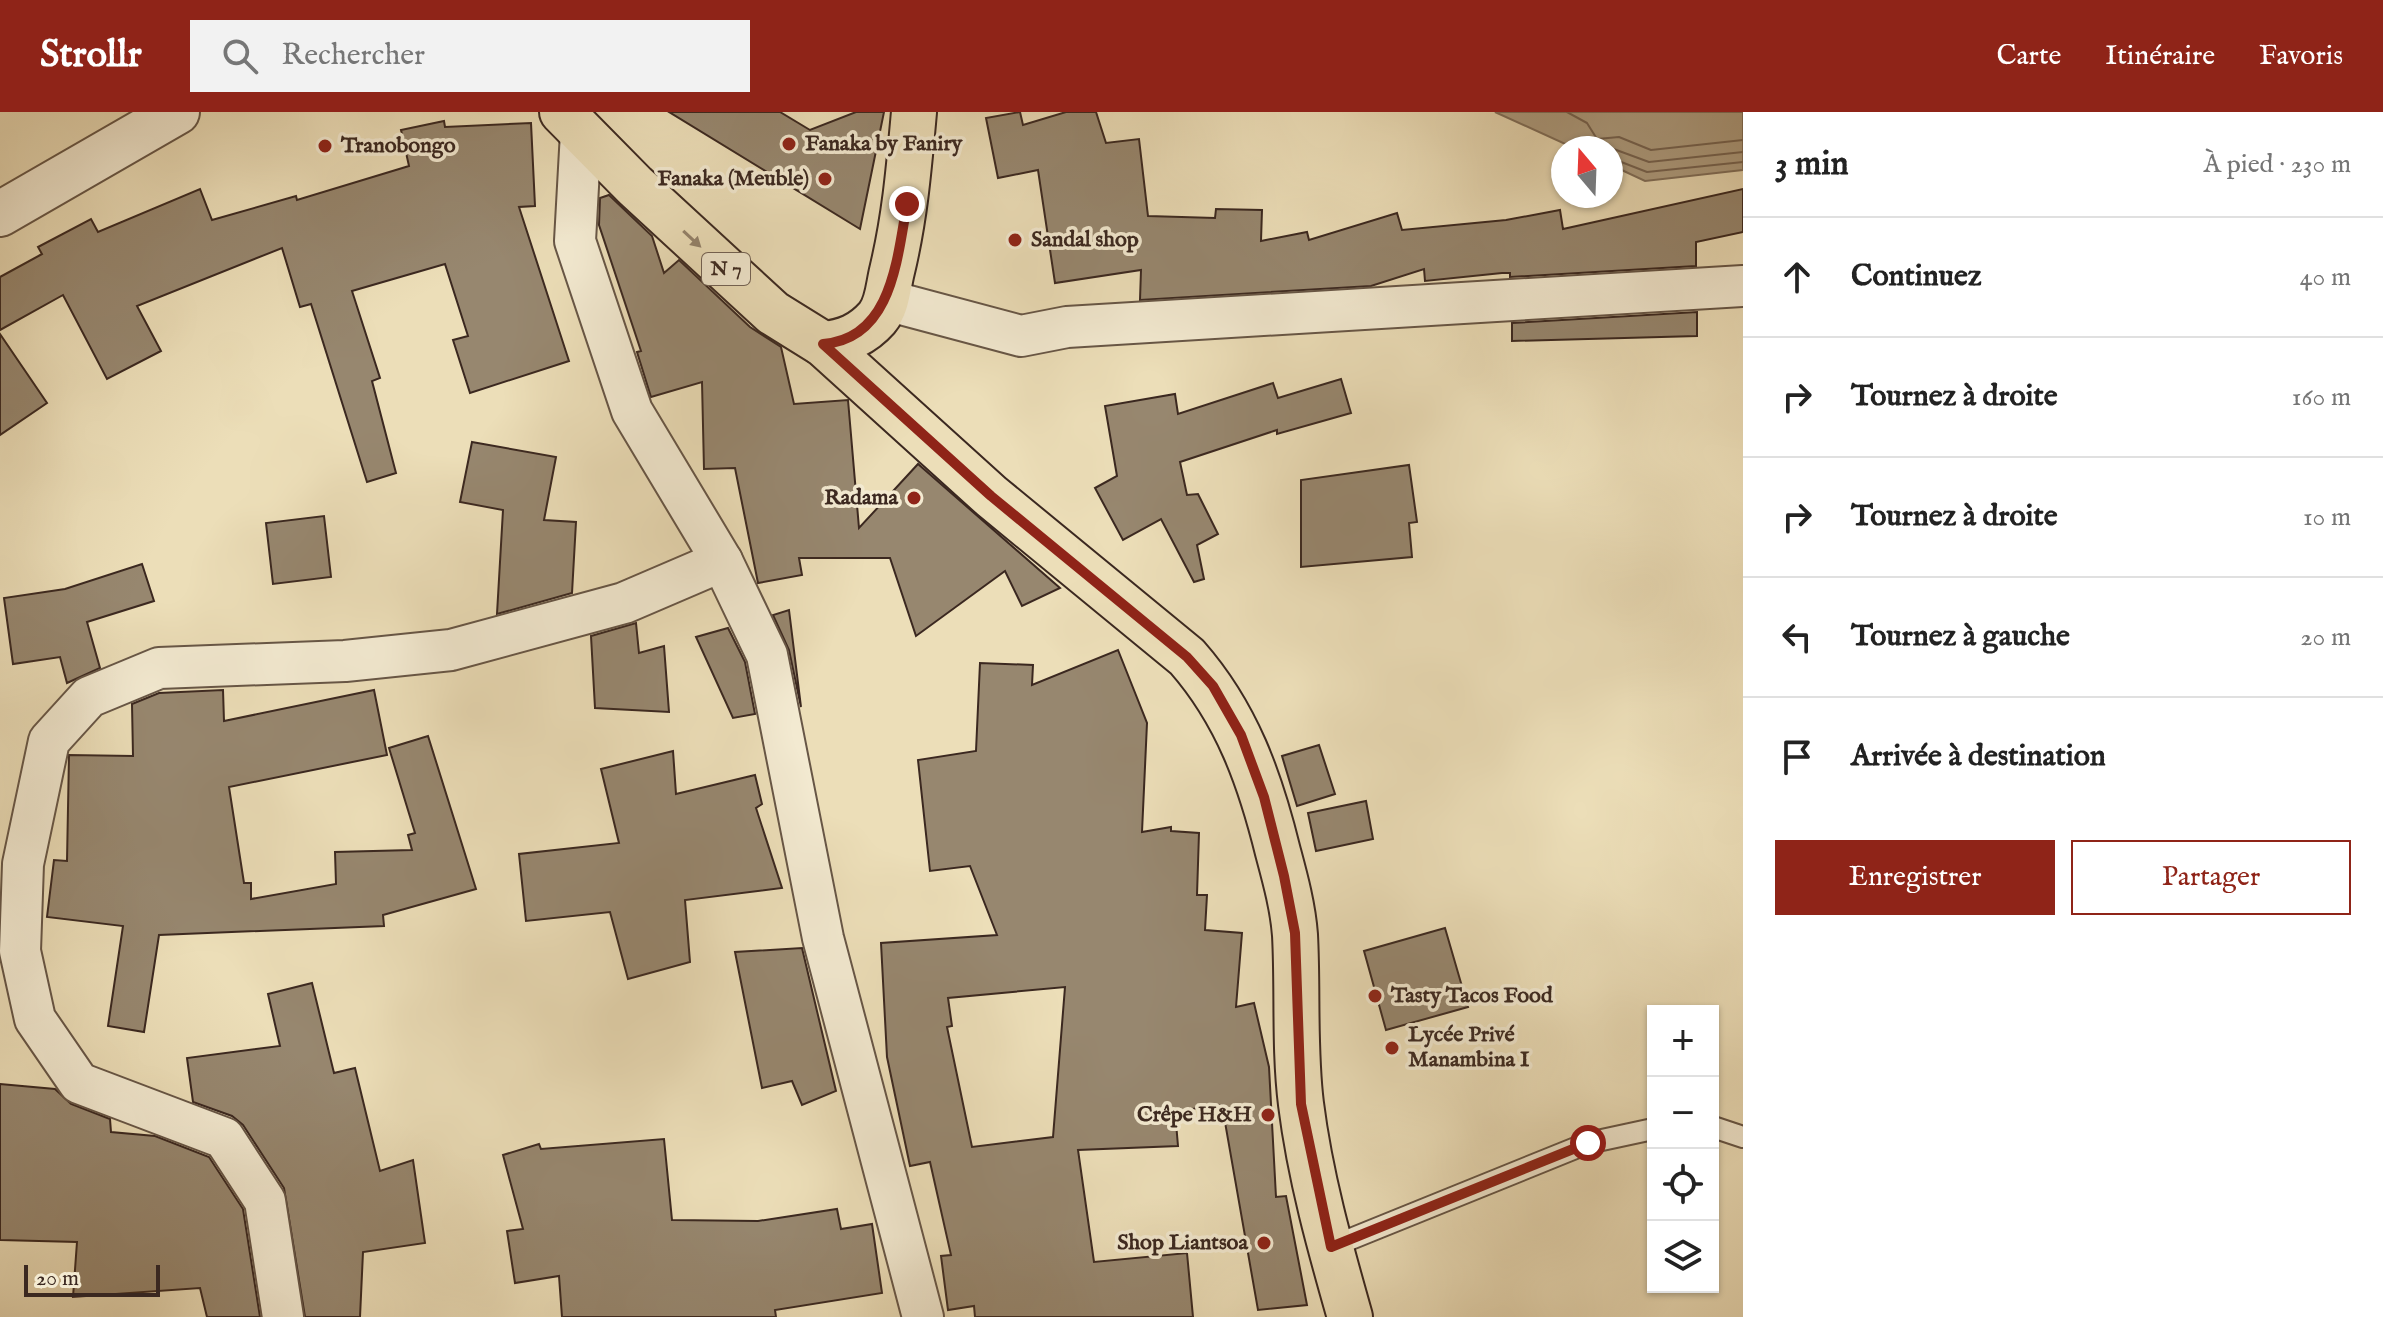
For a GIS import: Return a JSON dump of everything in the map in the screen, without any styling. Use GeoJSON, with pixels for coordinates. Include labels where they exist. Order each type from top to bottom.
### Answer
{"type":"FeatureCollection","features":[{"type":"Feature","properties":{"kind":"main road"},"geometry":{"type":"LineString","coordinates":[[823,344],[845,342],[863,330],[878,316],[886,300],[902,231],[914,112]]}},
{"type":"Feature","properties":{"kind":"main road","name":"N 7"},"geometry":{"type":"LineString","coordinates":[[572,122],[773,313],[823,344],[991,496],[1187,657],[1213,686],[1241,735],[1264,797],[1295,933],[1301,1104],[1331,1247],[1350,1317]]}},
{"type":"Feature","properties":{"kind":"street"},"geometry":{"type":"LineString","coordinates":[[0,214],[177,112]]}},
{"type":"Feature","properties":{"kind":"street"},"geometry":{"type":"LineString","coordinates":[[572,122],[575,241],[632,411],[722,561],[767,655],[823,938],[923,1317]]}},
{"type":"Feature","properties":{"kind":"street"},"geometry":{"type":"LineString","coordinates":[[886,300],[1021,336],[1067,327],[1743,286]]}},
{"type":"Feature","properties":{"kind":"street"},"geometry":{"type":"LineString","coordinates":[[283,1317],[265,1201],[224,1138],[79,1083],[35,1019],[20,951],[23,864],[49,741],[89,697],[159,668],[345,661],[451,650],[624,603],[722,561]]}},
{"type":"Feature","properties":{"kind":"lane"},"geometry":{"type":"LineString","coordinates":[[1719,1129],[1743,1137]]}},
{"type":"Feature","properties":{"kind":"lane"},"geometry":{"type":"LineString","coordinates":[[1331,1247],[1588,1143],[1647,1130]]}},
{"type":"Feature","properties":{"kind":"water"},"geometry":{"type":"Polygon","coordinates":[[[1495,112],[1743,112],[1743,170],[1645,181],[1623,171],[1623,136],[1551,138],[1495,112]]]}},
{"type":"Feature","properties":{"kind":"building","name":"Fanaka (Meuble)"},"geometry":{"type":"Polygon","coordinates":[[[669,112],[780,112],[810,130],[856,112],[884,112],[860,229],[669,112]]]}},
{"type":"Feature","properties":{"kind":"building"},"geometry":{"type":"Polygon","coordinates":[[[1020,112],[1023,125],[1066,112],[1096,112],[1106,143],[1139,139],[1148,216],[1215,218],[1216,209],[1262,210],[1261,241],[1307,232],[1309,240],[1397,213],[1402,230],[1506,220],[1560,210],[1563,229],[1743,189],[1743,232],[1696,242],[1696,266],[1510,277],[1510,273],[1502,273],[1425,281],[1424,269],[1371,286],[1140,300],[1141,270],[1055,283],[1038,170],[998,178],[986,118],[1020,112]]]}},
{"type":"Feature","properties":{"kind":"building"},"geometry":{"type":"Polygon","coordinates":[[[444,121],[445,127],[531,123],[535,206],[519,207],[569,361],[470,393],[453,340],[468,336],[445,264],[352,291],[380,378],[372,381],[396,473],[367,482],[311,304],[300,307],[282,248],[137,306],[161,351],[107,379],[63,295],[0,330],[0,277],[42,254],[38,247],[91,219],[98,232],[200,189],[212,220],[296,196],[297,200],[409,166],[401,130],[444,121]]]}},
{"type":"Feature","properties":{"kind":"building"},"geometry":{"type":"Polygon","coordinates":[[[609,195],[652,236],[664,273],[679,260],[750,327],[781,347],[794,404],[848,400],[859,528],[918,464],[1060,588],[1022,606],[1005,571],[916,636],[890,558],[799,558],[802,575],[758,583],[735,468],[704,469],[702,382],[651,397],[637,352],[641,351],[599,225],[600,198],[609,195]]]}},
{"type":"Feature","properties":{"kind":"building"},"geometry":{"type":"Polygon","coordinates":[[[1697,312],[1697,336],[1512,341],[1512,323],[1697,312]]]}},
{"type":"Feature","properties":{"kind":"building"},"geometry":{"type":"Polygon","coordinates":[[[0,334],[47,403],[0,435],[0,334]]]}},
{"type":"Feature","properties":{"kind":"building"},"geometry":{"type":"Polygon","coordinates":[[[1341,379],[1351,413],[1277,434],[1277,430],[1180,462],[1187,495],[1198,494],[1218,534],[1197,545],[1204,579],[1194,582],[1161,519],[1123,540],[1095,488],[1117,476],[1105,406],[1175,394],[1178,414],[1273,383],[1278,398],[1341,379]]]}},
{"type":"Feature","properties":{"kind":"building"},"geometry":{"type":"Polygon","coordinates":[[[472,442],[556,457],[544,520],[576,522],[572,593],[497,614],[503,510],[460,502],[472,442]]]}},
{"type":"Feature","properties":{"kind":"building"},"geometry":{"type":"Polygon","coordinates":[[[1409,465],[1417,522],[1409,523],[1412,557],[1301,567],[1301,480],[1409,465]]]}},
{"type":"Feature","properties":{"kind":"building"},"geometry":{"type":"Polygon","coordinates":[[[324,516],[331,577],[273,584],[266,523],[324,516]]]}},
{"type":"Feature","properties":{"kind":"building"},"geometry":{"type":"Polygon","coordinates":[[[142,564],[154,601],[87,622],[100,668],[67,683],[60,657],[13,664],[4,598],[65,589],[142,564]]]}},
{"type":"Feature","properties":{"kind":"building"},"geometry":{"type":"Polygon","coordinates":[[[789,610],[801,707],[789,650],[773,615],[789,610]]]}},
{"type":"Feature","properties":{"kind":"building"},"geometry":{"type":"Polygon","coordinates":[[[636,623],[639,653],[664,646],[669,712],[595,708],[591,636],[636,623]]]}},
{"type":"Feature","properties":{"kind":"building"},"geometry":{"type":"Polygon","coordinates":[[[728,628],[745,662],[755,714],[733,718],[696,637],[728,628]]]}},
{"type":"Feature","properties":{"kind":"building"},"geometry":{"type":"Polygon","coordinates":[[[1118,650],[1147,723],[1142,832],[1171,827],[1171,831],[1199,833],[1197,895],[1207,895],[1205,930],[1242,933],[1236,1007],[1254,1003],[1269,1067],[1276,1197],[1286,1196],[1307,1305],[1258,1310],[1222,1105],[1175,1111],[1178,1146],[1078,1150],[1094,1262],[1187,1253],[1193,1317],[975,1317],[974,1306],[948,1310],[941,1256],[951,1255],[930,1162],[910,1166],[887,1057],[881,943],[997,935],[970,866],[930,871],[918,760],[976,751],[980,663],[1033,665],[1032,685],[1118,650]],[[1065,987],[948,998],[952,1026],[947,1027],[972,1147],[1053,1137],[1065,987]]]}},
{"type":"Feature","properties":{"kind":"building"},"geometry":{"type":"Polygon","coordinates":[[[223,690],[224,721],[374,690],[387,755],[229,787],[244,883],[251,883],[251,899],[336,884],[335,852],[412,850],[408,835],[415,833],[389,748],[428,736],[476,889],[383,915],[384,926],[159,935],[144,1032],[108,1026],[123,926],[47,917],[54,860],[67,861],[69,755],[133,756],[132,704],[159,693],[223,690]]]}},
{"type":"Feature","properties":{"kind":"building"},"geometry":{"type":"Polygon","coordinates":[[[1319,745],[1335,794],[1297,806],[1282,756],[1319,745]]]}},
{"type":"Feature","properties":{"kind":"building"},"geometry":{"type":"Polygon","coordinates":[[[673,751],[676,794],[755,775],[762,804],[756,808],[782,888],[685,900],[690,962],[628,979],[610,912],[526,921],[519,854],[619,843],[601,769],[673,751]]]}},
{"type":"Feature","properties":{"kind":"building"},"geometry":{"type":"Polygon","coordinates":[[[1366,801],[1373,839],[1316,851],[1308,813],[1366,801]]]}},
{"type":"Feature","properties":{"kind":"building"},"geometry":{"type":"Polygon","coordinates":[[[1445,928],[1468,1007],[1386,1030],[1364,951],[1445,928]]]}},
{"type":"Feature","properties":{"kind":"building"},"geometry":{"type":"Polygon","coordinates":[[[802,948],[836,1091],[802,1105],[792,1081],[762,1088],[735,952],[802,948]]]}},
{"type":"Feature","properties":{"kind":"building"},"geometry":{"type":"Polygon","coordinates":[[[312,983],[334,1073],[355,1068],[380,1171],[413,1160],[425,1243],[363,1252],[360,1317],[305,1317],[284,1188],[243,1125],[232,1116],[193,1102],[187,1058],[280,1046],[268,994],[312,983]]]}},
{"type":"Feature","properties":{"kind":"building"},"geometry":{"type":"Polygon","coordinates":[[[0,1084],[55,1089],[71,1104],[110,1119],[111,1132],[155,1136],[209,1157],[243,1209],[260,1317],[207,1317],[200,1288],[73,1297],[77,1242],[0,1240],[0,1084]]]}},
{"type":"Feature","properties":{"kind":"building"},"geometry":{"type":"Polygon","coordinates":[[[664,1139],[672,1220],[758,1221],[837,1209],[841,1229],[872,1224],[882,1293],[775,1310],[776,1317],[562,1317],[559,1276],[515,1283],[507,1231],[523,1229],[503,1155],[539,1144],[541,1149],[664,1139]]]}},
{"type":"Feature","properties":{"kind":"place","name":"Fanaka by Faniry"},"geometry":{"type":"Point","coordinates":[789,144]}},
{"type":"Feature","properties":{"kind":"place","name":"Tranobongo"},"geometry":{"type":"Point","coordinates":[325,146]}},
{"type":"Feature","properties":{"kind":"place","name":"Fanaka (Meuble)"},"geometry":{"type":"Point","coordinates":[825,179]}},
{"type":"Feature","properties":{"kind":"place","name":"Sandal shop"},"geometry":{"type":"Point","coordinates":[1015,240]}},
{"type":"Feature","properties":{"kind":"place","name":"Radama"},"geometry":{"type":"Point","coordinates":[914,498]}},
{"type":"Feature","properties":{"kind":"place","name":"Tasty Tacos Food"},"geometry":{"type":"Point","coordinates":[1375,996]}},
{"type":"Feature","properties":{"kind":"place","name":"Lycée Privé Manambina I"},"geometry":{"type":"Point","coordinates":[1392,1048]}},
{"type":"Feature","properties":{"kind":"place","name":"Crêpe H&H"},"geometry":{"type":"Point","coordinates":[1268,1115]}},
{"type":"Feature","properties":{"kind":"place","name":"Shop Liantsoa"},"geometry":{"type":"Point","coordinates":[1264,1243]}},
{"type":"Feature","properties":{"kind":"route"},"geometry":{"type":"LineString","coordinates":[[907,204],[886,300],[878,316],[845,342],[823,344],[991,496],[1187,657],[1213,686],[1241,735],[1264,797],[1295,933],[1294,994],[1301,1104],[1331,1247],[1588,1143]]}}]}
